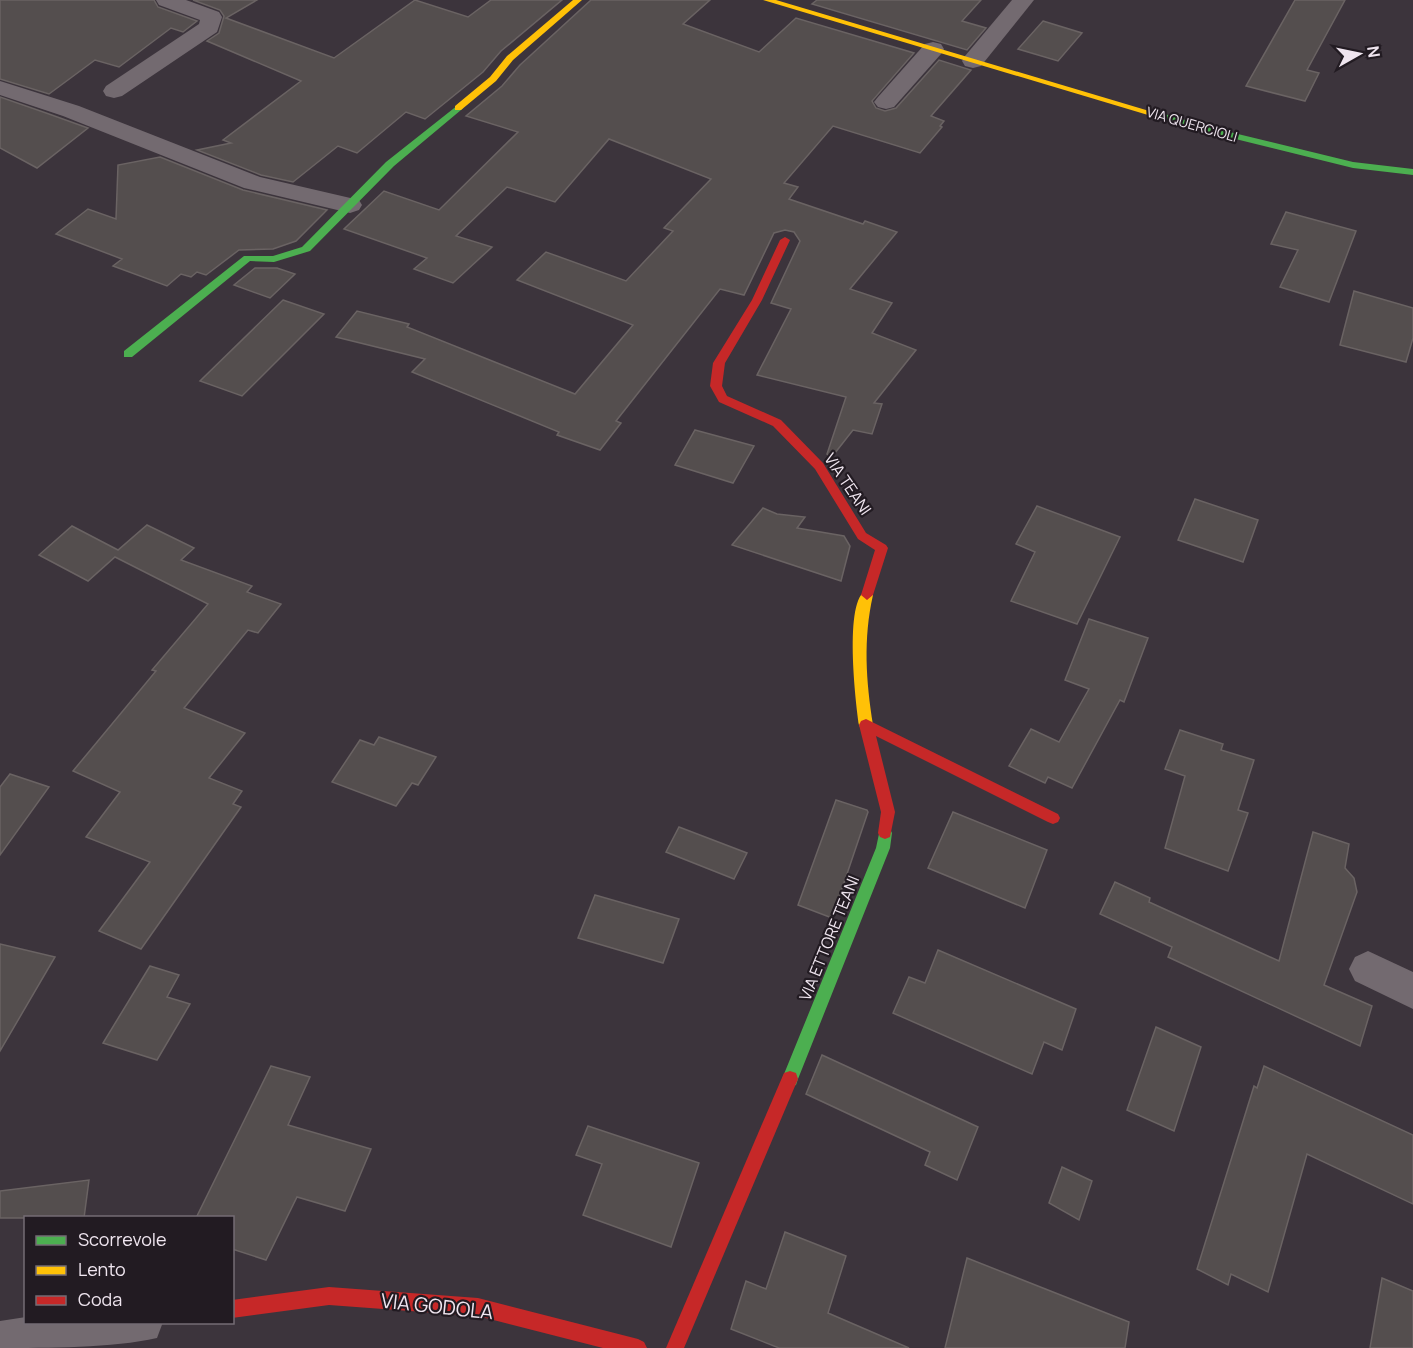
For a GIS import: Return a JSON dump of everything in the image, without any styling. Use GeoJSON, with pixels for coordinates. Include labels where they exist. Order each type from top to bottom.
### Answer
{"type":"FeatureCollection","features":[{"type":"Feature","properties":{"kind":"street"},"geometry":{"type":"LineString","coordinates":[[114,91],[209,27],[211,17],[167,0]]}},
{"type":"Feature","properties":{"kind":"street"},"geometry":{"type":"LineString","coordinates":[[128,354],[248,258],[274,259],[306,249],[390,164],[493,79],[510,58],[578,0]]}},
{"type":"Feature","properties":{"kind":"street","name":"VIA QUERCIOLI"},"geometry":{"type":"LineString","coordinates":[[767,0],[1206,129],[1306,155],[1390,171],[1413,172]]}},
{"type":"Feature","properties":{"kind":"street"},"geometry":{"type":"LineString","coordinates":[[974,60],[1023,0]]}},
{"type":"Feature","properties":{"kind":"street"},"geometry":{"type":"LineString","coordinates":[[886,102],[933,49]]}},
{"type":"Feature","properties":{"kind":"street"},"geometry":{"type":"LineString","coordinates":[[0,88],[71,111],[253,183],[350,205]]}},
{"type":"Feature","properties":{"kind":"street","name":"VIA TEANI"},"geometry":{"type":"LineString","coordinates":[[785,240],[757,300],[719,363],[716,386],[723,399],[777,423],[819,466],[862,536],[882,548],[861,616],[858,671],[866,725]]}},
{"type":"Feature","properties":{"kind":"street"},"geometry":{"type":"LineString","coordinates":[[866,725],[1053,818]]}},
{"type":"Feature","properties":{"kind":"street","name":"VIA ETTORE TEANI"},"geometry":{"type":"LineString","coordinates":[[675,1348],[821,1006],[883,848],[888,812],[866,725]]}},
{"type":"Feature","properties":{"kind":"street"},"geometry":{"type":"LineString","coordinates":[[1368,969],[1413,991]]}},
{"type":"Feature","properties":{"kind":"street","name":"VIA GODOLA"},"geometry":{"type":"LineString","coordinates":[[234,1309],[329,1296],[478,1307],[638,1348]]}},
{"type":"Feature","properties":{"kind":"street"},"geometry":{"type":"LineString","coordinates":[[0,1343],[134,1324]]}},
{"type":"Feature","properties":{"kind":"building"},"geometry":{"type":"Polygon","coordinates":[[[0,0],[154,0],[158,7],[197,21],[183,32],[171,28],[119,67],[95,60],[49,94],[0,79],[0,0]]]}},
{"type":"Feature","properties":{"kind":"building"},"geometry":{"type":"Polygon","coordinates":[[[193,0],[257,0],[226,18],[334,58],[415,0],[468,17],[491,0],[562,0],[501,51],[483,72],[425,119],[406,112],[357,153],[338,146],[293,182],[261,175],[197,150],[231,143],[223,140],[301,81],[207,41],[219,33],[224,16],[220,10],[193,0]]]}},
{"type":"Feature","properties":{"kind":"building"},"geometry":{"type":"Polygon","coordinates":[[[591,0],[710,0],[683,24],[759,52],[796,18],[914,53],[872,101],[876,108],[885,111],[896,108],[939,60],[971,70],[931,116],[944,121],[940,126],[942,127],[920,153],[833,126],[784,183],[798,187],[789,199],[863,224],[865,221],[897,232],[850,289],[892,303],[872,333],[916,350],[874,403],[882,404],[872,434],[853,430],[831,458],[827,454],[846,397],[757,375],[791,309],[771,303],[800,241],[794,232],[785,230],[774,233],[744,295],[720,289],[616,421],[621,423],[600,450],[557,435],[559,432],[412,372],[425,359],[336,337],[357,311],[409,324],[407,327],[575,394],[633,325],[517,280],[546,252],[626,281],[673,231],[664,228],[711,179],[609,139],[555,202],[507,187],[456,236],[492,247],[453,283],[414,269],[427,258],[344,229],[384,191],[439,210],[518,132],[466,116],[502,86],[520,65],[591,0]]]}},
{"type":"Feature","properties":{"kind":"building"},"geometry":{"type":"Polygon","coordinates":[[[817,0],[981,0],[962,21],[986,28],[967,50],[812,4],[817,0]]]}},
{"type":"Feature","properties":{"kind":"building"},"geometry":{"type":"Polygon","coordinates":[[[1295,0],[1345,0],[1307,70],[1319,73],[1305,101],[1246,86],[1295,0]]]}},
{"type":"Feature","properties":{"kind":"building"},"geometry":{"type":"Polygon","coordinates":[[[1043,21],[1082,33],[1058,61],[1018,49],[1043,21]]]}},
{"type":"Feature","properties":{"kind":"building"},"geometry":{"type":"Polygon","coordinates":[[[0,97],[88,128],[37,168],[0,148],[0,97]]]}},
{"type":"Feature","properties":{"kind":"building"},"geometry":{"type":"Polygon","coordinates":[[[160,157],[243,190],[327,210],[296,241],[273,249],[239,250],[206,275],[197,272],[191,277],[181,274],[167,286],[113,266],[122,259],[56,234],[88,209],[116,219],[118,165],[160,157]]]}},
{"type":"Feature","properties":{"kind":"building"},"geometry":{"type":"Polygon","coordinates":[[[1286,212],[1356,231],[1329,302],[1280,287],[1298,250],[1271,244],[1286,212]]]}},
{"type":"Feature","properties":{"kind":"building"},"geometry":{"type":"Polygon","coordinates":[[[255,268],[277,268],[295,274],[270,298],[234,285],[255,268]]]}},
{"type":"Feature","properties":{"kind":"building"},"geometry":{"type":"Polygon","coordinates":[[[1354,291],[1413,308],[1413,338],[1406,362],[1340,345],[1354,291]]]}},
{"type":"Feature","properties":{"kind":"building"},"geometry":{"type":"Polygon","coordinates":[[[283,300],[324,314],[242,396],[200,381],[283,300]]]}},
{"type":"Feature","properties":{"kind":"building"},"geometry":{"type":"Polygon","coordinates":[[[695,430],[754,446],[733,483],[675,465],[695,430]]]}},
{"type":"Feature","properties":{"kind":"building"},"geometry":{"type":"Polygon","coordinates":[[[1195,499],[1258,520],[1243,562],[1178,540],[1195,499]]]}},
{"type":"Feature","properties":{"kind":"building"},"geometry":{"type":"Polygon","coordinates":[[[1037,506],[1120,537],[1077,624],[1011,601],[1035,552],[1016,544],[1037,506]]]}},
{"type":"Feature","properties":{"kind":"building"},"geometry":{"type":"Polygon","coordinates":[[[763,508],[777,514],[805,517],[797,528],[844,536],[850,546],[841,581],[732,545],[763,508]]]}},
{"type":"Feature","properties":{"kind":"building"},"geometry":{"type":"Polygon","coordinates":[[[147,525],[194,548],[181,560],[252,586],[247,592],[281,604],[258,633],[248,630],[184,708],[245,733],[209,778],[242,791],[233,804],[241,807],[141,949],[99,931],[150,862],[86,837],[120,792],[73,771],[156,671],[152,670],[208,604],[115,557],[88,581],[39,555],[72,526],[118,550],[147,525]]]}},
{"type":"Feature","properties":{"kind":"building"},"geometry":{"type":"Polygon","coordinates":[[[1089,619],[1148,638],[1124,702],[1120,700],[1072,788],[1048,777],[1045,783],[1009,766],[1031,729],[1059,742],[1089,689],[1065,680],[1089,619]]]}},
{"type":"Feature","properties":{"kind":"building"},"geometry":{"type":"Polygon","coordinates":[[[1180,730],[1223,744],[1221,750],[1254,760],[1238,810],[1248,813],[1228,871],[1165,848],[1185,776],[1165,769],[1180,730]]]}},
{"type":"Feature","properties":{"kind":"building"},"geometry":{"type":"Polygon","coordinates":[[[379,737],[436,757],[418,785],[412,783],[396,806],[332,782],[360,740],[374,745],[379,737]]]}},
{"type":"Feature","properties":{"kind":"building"},"geometry":{"type":"Polygon","coordinates":[[[10,774],[49,787],[0,855],[0,787],[10,774]]]}},
{"type":"Feature","properties":{"kind":"building"},"geometry":{"type":"Polygon","coordinates":[[[836,800],[868,812],[832,918],[798,905],[836,800]]]}},
{"type":"Feature","properties":{"kind":"building"},"geometry":{"type":"Polygon","coordinates":[[[953,812],[1047,850],[1025,908],[928,868],[953,812]]]}},
{"type":"Feature","properties":{"kind":"building"},"geometry":{"type":"Polygon","coordinates":[[[679,827],[747,853],[734,879],[666,852],[679,827]]]}},
{"type":"Feature","properties":{"kind":"building"},"geometry":{"type":"Polygon","coordinates":[[[1313,832],[1349,844],[1345,868],[1354,878],[1357,892],[1324,985],[1372,1006],[1360,1046],[1168,957],[1172,947],[1100,914],[1115,882],[1150,898],[1149,902],[1279,961],[1313,832]]]}},
{"type":"Feature","properties":{"kind":"building"},"geometry":{"type":"Polygon","coordinates":[[[595,895],[679,919],[663,963],[578,938],[595,895]]]}},
{"type":"Feature","properties":{"kind":"building"},"geometry":{"type":"Polygon","coordinates":[[[0,944],[55,957],[0,1051],[0,944]]]}},
{"type":"Feature","properties":{"kind":"building"},"geometry":{"type":"Polygon","coordinates":[[[938,950],[1076,1009],[1062,1050],[1044,1042],[1032,1074],[893,1013],[909,977],[925,983],[938,950]]]}},
{"type":"Feature","properties":{"kind":"building"},"geometry":{"type":"Polygon","coordinates":[[[150,966],[179,975],[167,997],[190,1004],[157,1060],[103,1043],[150,966]]]}},
{"type":"Feature","properties":{"kind":"building"},"geometry":{"type":"Polygon","coordinates":[[[1156,1027],[1201,1047],[1174,1131],[1127,1110],[1156,1027]]]}},
{"type":"Feature","properties":{"kind":"building"},"geometry":{"type":"Polygon","coordinates":[[[822,1055],[978,1127],[957,1180],[925,1165],[930,1152],[806,1094],[822,1055]]]}},
{"type":"Feature","properties":{"kind":"building"},"geometry":{"type":"Polygon","coordinates":[[[271,1066],[310,1077],[288,1125],[371,1149],[345,1211],[297,1197],[266,1260],[234,1250],[234,1216],[197,1216],[271,1066]]]}},
{"type":"Feature","properties":{"kind":"building"},"geometry":{"type":"Polygon","coordinates":[[[1264,1066],[1413,1135],[1413,1204],[1307,1154],[1268,1292],[1231,1274],[1228,1285],[1197,1269],[1254,1086],[1257,1088],[1264,1066]]]}},
{"type":"Feature","properties":{"kind":"building"},"geometry":{"type":"Polygon","coordinates":[[[588,1126],[699,1163],[671,1247],[583,1215],[602,1164],[576,1155],[588,1126]]]}},
{"type":"Feature","properties":{"kind":"building"},"geometry":{"type":"Polygon","coordinates":[[[1062,1167],[1092,1181],[1079,1220],[1049,1203],[1062,1167]]]}},
{"type":"Feature","properties":{"kind":"building"},"geometry":{"type":"Polygon","coordinates":[[[89,1180],[84,1216],[0,1218],[0,1191],[89,1180]]]}},
{"type":"Feature","properties":{"kind":"building"},"geometry":{"type":"Polygon","coordinates":[[[785,1232],[846,1256],[828,1313],[909,1348],[779,1348],[731,1329],[746,1281],[766,1289],[785,1232]]]}},
{"type":"Feature","properties":{"kind":"building"},"geometry":{"type":"Polygon","coordinates":[[[967,1258],[1129,1322],[1125,1348],[945,1348],[967,1258]]]}},
{"type":"Feature","properties":{"kind":"building"},"geometry":{"type":"Polygon","coordinates":[[[1382,1278],[1413,1291],[1413,1348],[1370,1348],[1382,1278]]]}},
{"type":"Feature","properties":{"kind":"traffic: fast"},"geometry":{"type":"LineString","coordinates":[[128,354],[248,258],[274,259],[306,249],[390,164],[458,108]]}},
{"type":"Feature","properties":{"kind":"traffic: fast"},"geometry":{"type":"LineString","coordinates":[[1151,113],[1353,165],[1413,172]]}},
{"type":"Feature","properties":{"kind":"traffic: fast"},"geometry":{"type":"LineString","coordinates":[[790,1079],[883,848],[885,833]]}},
{"type":"Feature","properties":{"kind":"traffic: slow"},"geometry":{"type":"LineString","coordinates":[[458,108],[493,79],[510,58],[578,0]]}},
{"type":"Feature","properties":{"kind":"traffic: slow"},"geometry":{"type":"LineString","coordinates":[[767,0],[1151,113]]}},
{"type":"Feature","properties":{"kind":"traffic: slow"},"geometry":{"type":"LineString","coordinates":[[866,725],[861,692],[859,643],[867,595]]}},
{"type":"Feature","properties":{"kind":"traffic: jam"},"geometry":{"type":"LineString","coordinates":[[785,240],[757,300],[719,363],[716,386],[723,399],[777,423],[819,466],[862,536],[882,548],[867,595]]}},
{"type":"Feature","properties":{"kind":"traffic: jam"},"geometry":{"type":"LineString","coordinates":[[885,833],[888,812],[866,725],[1053,818]]}},
{"type":"Feature","properties":{"kind":"traffic: jam"},"geometry":{"type":"LineString","coordinates":[[675,1348],[790,1079]]}},
{"type":"Feature","properties":{"kind":"traffic: jam"},"geometry":{"type":"LineString","coordinates":[[234,1309],[329,1296],[478,1307],[638,1348]]}}]}
